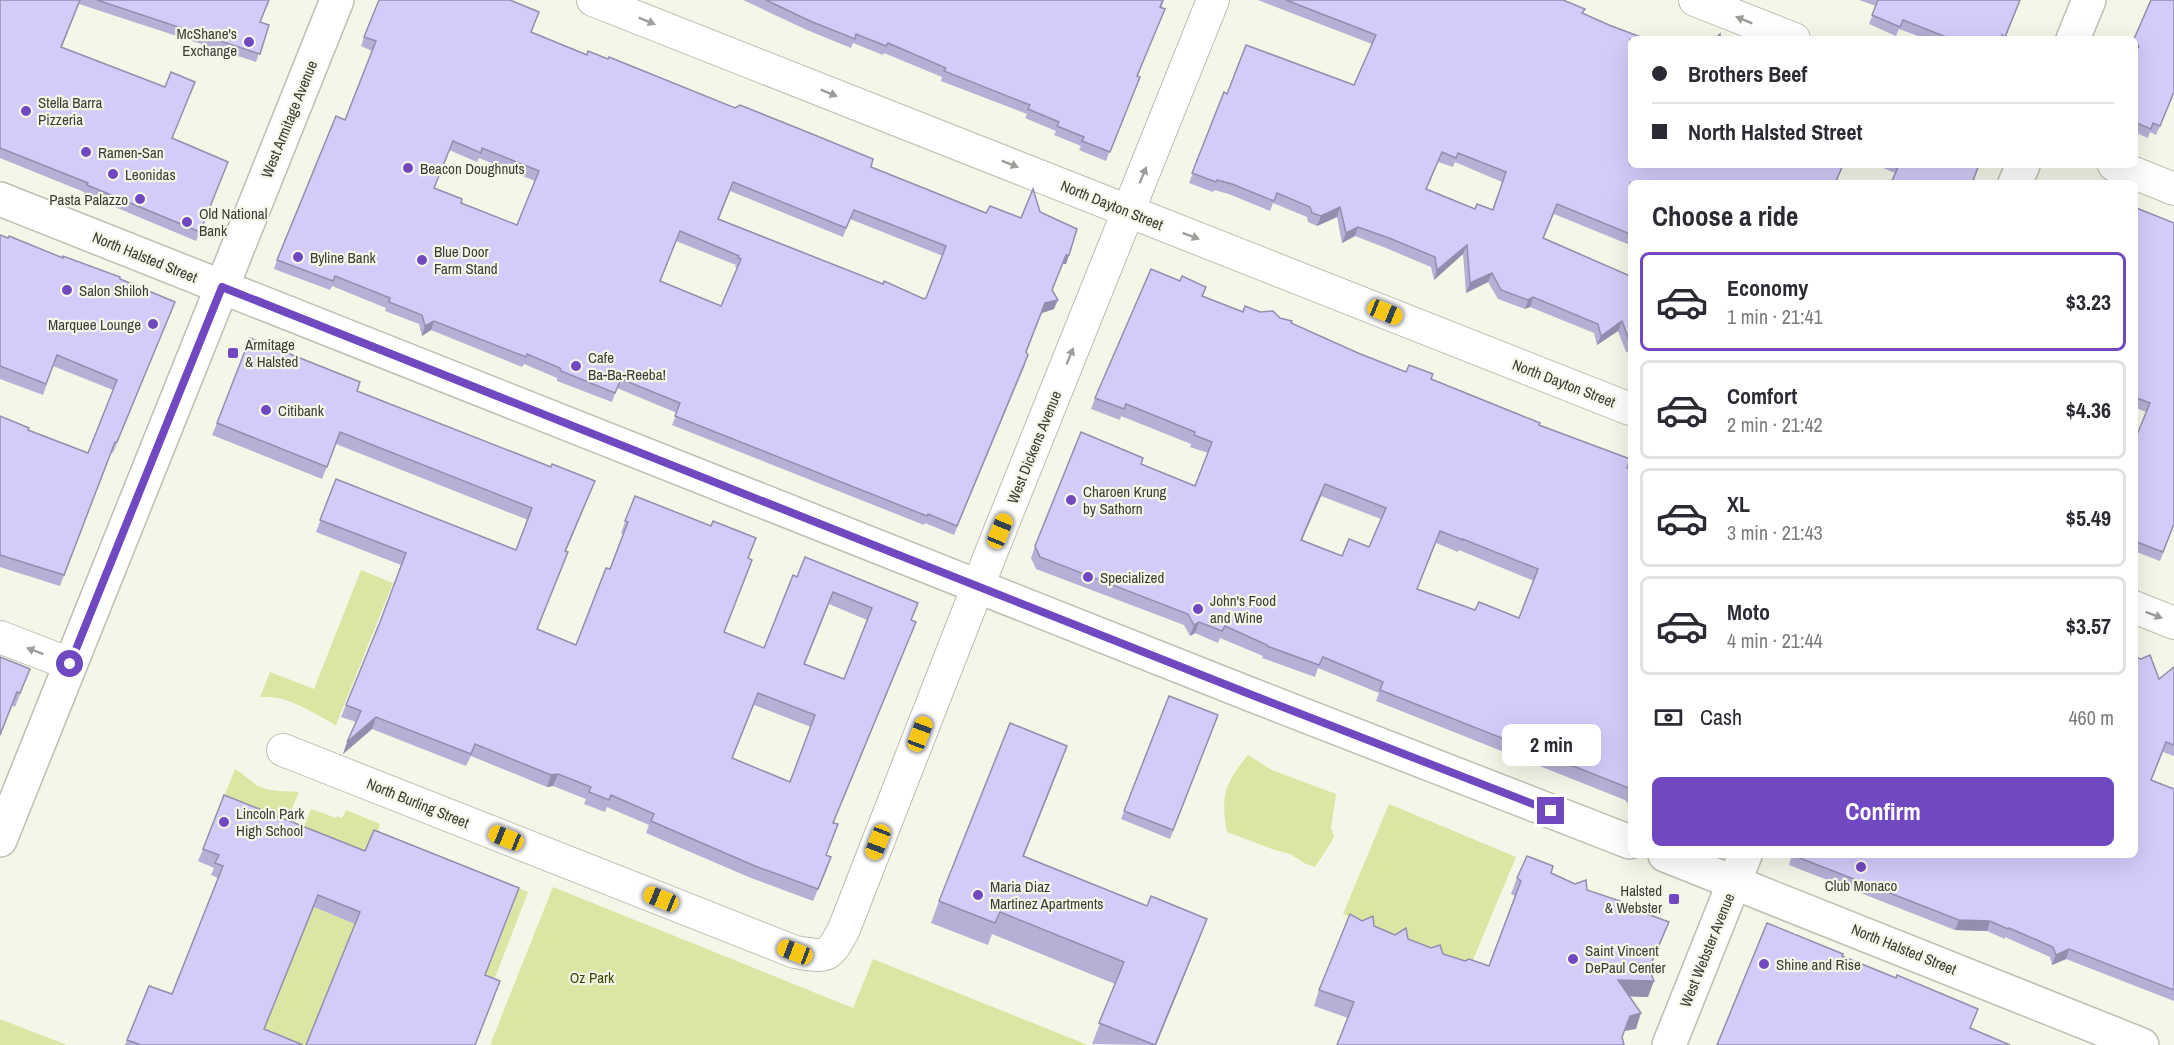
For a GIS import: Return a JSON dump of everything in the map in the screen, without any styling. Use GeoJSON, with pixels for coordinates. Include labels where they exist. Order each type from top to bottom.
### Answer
{"type":"FeatureCollection","features":[{"type":"Feature","properties":{"kind":"main road","name":"West Armitage Avenue"},"geometry":{"type":"LineString","coordinates":[[0,840],[337,0]]}},
{"type":"Feature","properties":{"kind":"main road"},"geometry":{"type":"LineString","coordinates":[[2074,36],[2089,0]]}},
{"type":"Feature","properties":{"kind":"main road","name":"North Halsted Street"},"geometry":{"type":"LineString","coordinates":[[0,199],[1247,693],[1628,841]]}},
{"type":"Feature","properties":{"kind":"main road","name":"North Halsted Street"},"geometry":{"type":"LineString","coordinates":[[1681,858],[1740,869],[2142,1045]]}},
{"type":"Feature","properties":{"kind":"main road","name":"West Webster Avenue"},"geometry":{"type":"LineString","coordinates":[[1669,1045],[1740,869]]}},
{"type":"Feature","properties":{"kind":"street","name":"North Dayton Street"},"geometry":{"type":"LineString","coordinates":[[593,0],[1628,408]]}},
{"type":"Feature","properties":{"kind":"street","name":"West Dickens Avenue"},"geometry":{"type":"LineString","coordinates":[[822,956],[832,951],[844,929],[978,586],[1213,0]]}},
{"type":"Feature","properties":{"kind":"street"},"geometry":{"type":"LineString","coordinates":[[1695,0],[1786,36]]}},
{"type":"Feature","properties":{"kind":"street"},"geometry":{"type":"LineString","coordinates":[[2122,168],[2174,189]]}},
{"type":"Feature","properties":{"kind":"street"},"geometry":{"type":"LineString","coordinates":[[2138,610],[2174,623]]}},
{"type":"Feature","properties":{"kind":"street"},"geometry":{"type":"LineString","coordinates":[[0,637],[70,664]]}},
{"type":"Feature","properties":{"kind":"street","name":"North Burling Street"},"geometry":{"type":"LineString","coordinates":[[283,750],[795,952],[822,956]]}},
{"type":"Feature","properties":{"kind":"green space"},"geometry":{"type":"Polygon","coordinates":[[[361,570],[393,583],[336,725],[291,702],[260,697],[270,672],[314,689],[361,570]]]}},
{"type":"Feature","properties":{"kind":"green space"},"geometry":{"type":"Polygon","coordinates":[[[1248,755],[1272,770],[1336,794],[1331,828],[1334,836],[1315,867],[1290,854],[1227,832],[1224,809],[1226,790],[1248,755]]]}},
{"type":"Feature","properties":{"kind":"green space"},"geometry":{"type":"Polygon","coordinates":[[[235,769],[259,787],[276,791],[299,792],[282,832],[220,807],[235,769]]]}},
{"type":"Feature","properties":{"kind":"green space"},"geometry":{"type":"Polygon","coordinates":[[[1389,804],[1516,857],[1470,967],[1343,914],[1389,804]]]}},
{"type":"Feature","properties":{"kind":"green space"},"geometry":{"type":"Polygon","coordinates":[[[311,809],[336,818],[337,816],[342,818],[346,810],[380,824],[378,831],[498,880],[361,863],[299,839],[311,809]]]}},
{"type":"Feature","properties":{"kind":"green space"},"geometry":{"type":"Polygon","coordinates":[[[512,885],[528,892],[491,988],[481,985],[515,901],[512,885]]]}},
{"type":"Feature","properties":{"kind":"green space","name":"Oz Park"},"geometry":{"type":"Polygon","coordinates":[[[553,887],[853,1008],[873,959],[1088,1045],[490,1045],[553,887]]]}},
{"type":"Feature","properties":{"kind":"green space"},"geometry":{"type":"Polygon","coordinates":[[[314,907],[356,924],[306,1045],[269,1045],[259,1041],[314,907]]]}},
{"type":"Feature","properties":{"kind":"green space"},"geometry":{"type":"Polygon","coordinates":[[[0,1019],[67,1045],[0,1045],[0,1019]]]}},
{"type":"Feature","properties":{"kind":"building"},"geometry":{"type":"Polygon","coordinates":[[[0,0],[80,0],[61,47],[165,87],[171,72],[195,82],[172,138],[228,162],[200,232],[87,185],[88,183],[0,148],[0,0]]]}},
{"type":"Feature","properties":{"kind":"building"},"geometry":{"type":"Polygon","coordinates":[[[97,0],[269,0],[260,22],[269,25],[260,54],[97,0]]]}},
{"type":"Feature","properties":{"kind":"building"},"geometry":{"type":"Polygon","coordinates":[[[379,0],[510,0],[539,12],[531,32],[587,55],[588,51],[608,59],[609,57],[735,108],[740,105],[873,159],[871,167],[986,213],[990,206],[1021,218],[1033,189],[1040,212],[1077,229],[1069,255],[1066,255],[1052,290],[1058,300],[1045,303],[1026,352],[1028,355],[957,526],[675,416],[680,403],[621,379],[615,393],[527,354],[526,357],[434,321],[425,326],[422,315],[389,302],[390,298],[335,276],[333,281],[277,260],[336,116],[345,120],[376,41],[364,37],[379,0]],[[453,141],[434,188],[462,199],[461,203],[517,225],[539,171],[482,148],[481,153],[453,141]],[[733,182],[718,219],[883,284],[884,281],[924,299],[946,246],[854,210],[846,228],[733,182]],[[680,231],[660,281],[721,306],[741,259],[738,258],[739,256],[680,231]]]}},
{"type":"Feature","properties":{"kind":"building"},"geometry":{"type":"Polygon","coordinates":[[[766,0],[1163,0],[1160,7],[1165,9],[1137,76],[1140,77],[1110,152],[1082,141],[1084,137],[1057,126],[1059,122],[1028,109],[1030,105],[944,71],[946,68],[888,43],[886,46],[856,34],[855,39],[766,0]]]}},
{"type":"Feature","properties":{"kind":"building"},"geometry":{"type":"Polygon","coordinates":[[[1286,0],[1563,0],[1585,9],[1582,13],[1638,36],[1628,36],[1628,168],[1842,168],[1836,180],[1628,180],[1628,233],[1557,204],[1543,238],[1628,275],[1628,338],[1622,321],[1601,336],[1598,324],[1533,297],[1528,300],[1501,290],[1492,273],[1470,283],[1467,245],[1437,270],[1435,257],[1389,238],[1358,227],[1346,233],[1340,207],[1321,216],[1312,213],[1310,207],[1277,193],[1274,201],[1232,184],[1217,180],[1216,182],[1192,173],[1224,92],[1227,94],[1246,45],[1354,85],[1376,35],[1286,0]],[[1442,152],[1426,189],[1475,209],[1477,204],[1493,210],[1506,172],[1458,153],[1456,158],[1442,152]]]}},
{"type":"Feature","properties":{"kind":"building"},"geometry":{"type":"Polygon","coordinates":[[[1878,0],[2020,0],[2005,36],[1943,36],[1903,20],[1900,27],[1872,15],[1878,0]]]}},
{"type":"Feature","properties":{"kind":"building"},"geometry":{"type":"Polygon","coordinates":[[[2151,0],[2174,0],[2174,92],[2160,126],[2153,123],[2151,129],[2138,124],[2139,46],[2138,36],[2135,36],[2151,0]]]}},
{"type":"Feature","properties":{"kind":"building"},"geometry":{"type":"Polygon","coordinates":[[[1898,168],[1978,168],[1973,180],[1892,180],[1898,168]]]}},
{"type":"Feature","properties":{"kind":"building"},"geometry":{"type":"Polygon","coordinates":[[[2138,209],[2174,223],[2174,524],[2163,552],[2138,543],[2138,432],[2150,403],[2138,398],[2138,209]]]}},
{"type":"Feature","properties":{"kind":"building"},"geometry":{"type":"Polygon","coordinates":[[[0,235],[8,238],[9,236],[63,258],[63,256],[120,277],[120,279],[175,302],[117,442],[115,442],[64,575],[0,555],[0,416],[29,428],[28,430],[88,453],[117,380],[57,355],[46,384],[0,366],[0,235]]]}},
{"type":"Feature","properties":{"kind":"building"},"geometry":{"type":"Polygon","coordinates":[[[1151,269],[1180,281],[1182,276],[1206,287],[1202,296],[1243,312],[1245,306],[1260,312],[1273,311],[1280,318],[1292,321],[1291,323],[1358,353],[1406,372],[1409,365],[1433,374],[1431,379],[1540,423],[1539,425],[1628,458],[1628,788],[1380,690],[1383,682],[1323,657],[1319,665],[1267,646],[1225,626],[1222,631],[1199,622],[1194,625],[1188,614],[1040,557],[1035,546],[1081,432],[1143,458],[1141,464],[1195,486],[1212,442],[1194,435],[1195,432],[1126,404],[1124,409],[1095,398],[1151,269]],[[1325,484],[1301,540],[1342,556],[1349,539],[1369,547],[1386,508],[1325,484]],[[1440,531],[1417,589],[1475,610],[1479,602],[1519,618],[1538,569],[1440,531]]]}},
{"type":"Feature","properties":{"kind":"building"},"geometry":{"type":"Polygon","coordinates":[[[250,338],[360,382],[357,391],[551,467],[552,464],[595,481],[565,551],[568,552],[537,629],[576,645],[606,568],[610,569],[628,522],[625,521],[635,496],[711,526],[713,521],[756,538],[748,558],[752,560],[724,632],[764,648],[793,575],[797,577],[805,557],[918,603],[911,620],[916,622],[833,823],[838,824],[826,855],[831,857],[818,889],[755,866],[651,821],[654,814],[611,795],[609,800],[589,792],[591,787],[558,774],[551,775],[475,744],[471,754],[376,717],[347,742],[361,711],[346,705],[406,553],[320,520],[336,479],[516,550],[532,508],[340,432],[327,467],[217,423],[250,338]],[[833,592],[804,664],[844,679],[872,608],[833,592]],[[758,693],[732,758],[790,782],[815,715],[758,693]]]}},
{"type":"Feature","properties":{"kind":"building"},"geometry":{"type":"Polygon","coordinates":[[[2150,655],[2159,679],[2174,667],[2174,745],[2166,742],[2151,780],[2174,789],[2174,990],[2069,949],[2056,955],[2053,947],[2009,928],[1990,921],[1959,920],[1800,858],[2138,858],[2138,658],[2150,655]]]}},
{"type":"Feature","properties":{"kind":"building"},"geometry":{"type":"Polygon","coordinates":[[[0,657],[30,669],[20,693],[17,692],[0,735],[0,657]]]}},
{"type":"Feature","properties":{"kind":"building"},"geometry":{"type":"Polygon","coordinates":[[[1169,696],[1218,715],[1173,830],[1124,811],[1169,696]]]}},
{"type":"Feature","properties":{"kind":"building","name":"Maria Diaz Martinez Apartments"},"geometry":{"type":"Polygon","coordinates":[[[1010,723],[1067,746],[1023,856],[1147,906],[1151,896],[1207,919],[1155,1045],[1099,1023],[1124,962],[1000,912],[995,923],[939,901],[1010,723]]]}},
{"type":"Feature","properties":{"kind":"building"},"geometry":{"type":"Polygon","coordinates":[[[224,795],[365,851],[374,830],[519,888],[485,975],[500,981],[475,1045],[306,1045],[360,912],[318,895],[264,1029],[303,1045],[141,1045],[127,1040],[149,986],[172,994],[223,866],[215,863],[219,855],[203,849],[224,795]]]}},
{"type":"Feature","properties":{"kind":"building","name":"Saint Vincent DePaul Center"},"geometry":{"type":"Polygon","coordinates":[[[1527,856],[1553,866],[1551,873],[1575,884],[1586,880],[1587,890],[1669,922],[1649,968],[1654,981],[1618,980],[1641,1013],[1630,1016],[1622,1037],[1624,1045],[1337,1045],[1354,1002],[1319,990],[1350,914],[1362,921],[1373,916],[1374,926],[1395,935],[1406,928],[1408,939],[1431,948],[1440,945],[1443,954],[1489,966],[1521,881],[1517,878],[1527,856]]]}},
{"type":"Feature","properties":{"kind":"building"},"geometry":{"type":"Polygon","coordinates":[[[1767,923],[1843,954],[1842,956],[1896,978],[1897,975],[1978,1009],[1970,1028],[2010,1045],[1717,1045],[1767,923]]]}},
{"type":"Feature","properties":{"kind":"place","name":"McShane's Exchange"},"geometry":{"type":"Point","coordinates":[249,42]}},
{"type":"Feature","properties":{"kind":"place","name":"Stella Barra Pizzeria"},"geometry":{"type":"Point","coordinates":[26,111]}},
{"type":"Feature","properties":{"kind":"place","name":"Ramen-San"},"geometry":{"type":"Point","coordinates":[86,152]}},
{"type":"Feature","properties":{"kind":"place","name":"Beacon Doughnuts"},"geometry":{"type":"Point","coordinates":[408,168]}},
{"type":"Feature","properties":{"kind":"place","name":"Leonidas"},"geometry":{"type":"Point","coordinates":[113,174]}},
{"type":"Feature","properties":{"kind":"place","name":"Pasta Palazzo"},"geometry":{"type":"Point","coordinates":[140,199]}},
{"type":"Feature","properties":{"kind":"place","name":"Old National Bank"},"geometry":{"type":"Point","coordinates":[187,222]}},
{"type":"Feature","properties":{"kind":"place","name":"Byline Bank"},"geometry":{"type":"Point","coordinates":[298,257]}},
{"type":"Feature","properties":{"kind":"place","name":"Blue Door Farm Stand"},"geometry":{"type":"Point","coordinates":[422,260]}},
{"type":"Feature","properties":{"kind":"place","name":"Salon Shiloh"},"geometry":{"type":"Point","coordinates":[67,290]}},
{"type":"Feature","properties":{"kind":"place","name":"Marquee Lounge"},"geometry":{"type":"Point","coordinates":[153,324]}},
{"type":"Feature","properties":{"kind":"place","name":"Armitage & Halsted"},"geometry":{"type":"Point","coordinates":[233,353]}},
{"type":"Feature","properties":{"kind":"place","name":"Cafe Ba-Ba-Reeba!"},"geometry":{"type":"Point","coordinates":[576,366]}},
{"type":"Feature","properties":{"kind":"place","name":"Citibank"},"geometry":{"type":"Point","coordinates":[266,410]}},
{"type":"Feature","properties":{"kind":"place","name":"Charoen Krung by Sathorn"},"geometry":{"type":"Point","coordinates":[1071,500]}},
{"type":"Feature","properties":{"kind":"place","name":"Specialized"},"geometry":{"type":"Point","coordinates":[1088,577]}},
{"type":"Feature","properties":{"kind":"place","name":"John's Food and Wine"},"geometry":{"type":"Point","coordinates":[1198,609]}},
{"type":"Feature","properties":{"kind":"place","name":"Lincoln Park High School"},"geometry":{"type":"Point","coordinates":[224,822]}},
{"type":"Feature","properties":{"kind":"place","name":"Club Monaco"},"geometry":{"type":"Point","coordinates":[1861,867]}},
{"type":"Feature","properties":{"kind":"place","name":"Maria Diaz Martinez Apartments"},"geometry":{"type":"Point","coordinates":[978,895]}},
{"type":"Feature","properties":{"kind":"place","name":"Halsted & Webster"},"geometry":{"type":"Point","coordinates":[1674,899]}},
{"type":"Feature","properties":{"kind":"place","name":"Saint Vincent DePaul Center"},"geometry":{"type":"Point","coordinates":[1573,959]}},
{"type":"Feature","properties":{"kind":"place","name":"Shine and Rise"},"geometry":{"type":"Point","coordinates":[1764,964]}},
{"type":"Feature","properties":{"kind":"route"},"geometry":{"type":"LineString","coordinates":[[70,664],[222,287],[1551,811]]}}]}
